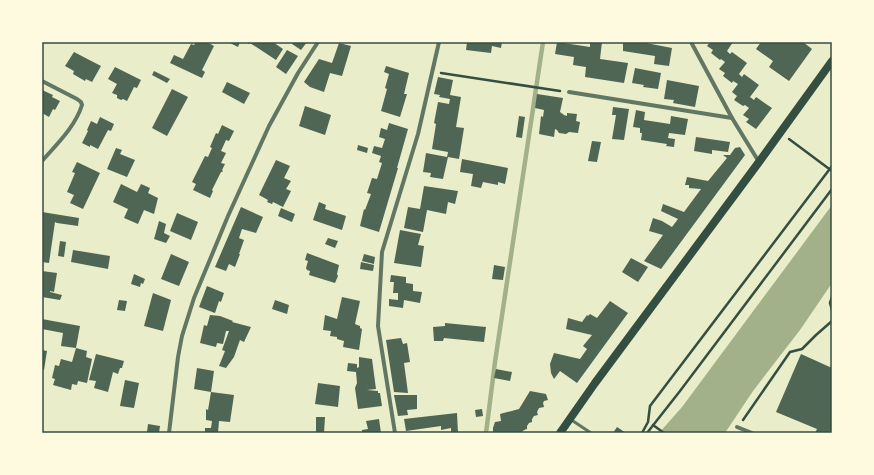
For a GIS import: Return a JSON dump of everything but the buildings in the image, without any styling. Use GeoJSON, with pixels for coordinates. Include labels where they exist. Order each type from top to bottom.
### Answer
{"type":"FeatureCollection","features":[{"type":"Feature","properties":{"kind":"main road"},"geometry":{"type":"LineString","coordinates":[[560,433],[832,60]]}},
{"type":"Feature","properties":{"kind":"street"},"geometry":{"type":"LineString","coordinates":[[169,433],[179,350],[185,323],[194,298],[228,216],[282,99],[318,42]]}},
{"type":"Feature","properties":{"kind":"street"},"geometry":{"type":"LineString","coordinates":[[395,433],[378,326],[382,252],[418,134],[438,42]]}},
{"type":"Feature","properties":{"kind":"street"},"geometry":{"type":"LineString","coordinates":[[691,42],[732,118],[759,162]]}},
{"type":"Feature","properties":{"kind":"street"},"geometry":{"type":"LineString","coordinates":[[42,81],[77,99],[81,102],[82,106],[75,121],[64,137],[42,161]]}},
{"type":"Feature","properties":{"kind":"street"},"geometry":{"type":"LineString","coordinates":[[569,92],[732,118]]}},
{"type":"Feature","properties":{"kind":"street"},"geometry":{"type":"LineString","coordinates":[[737,427],[752,433]]}},
{"type":"Feature","properties":{"kind":"lane"},"geometry":{"type":"LineString","coordinates":[[570,419],[591,433]]}},
{"type":"Feature","properties":{"kind":"path"},"geometry":{"type":"LineString","coordinates":[[432,72],[569,92]]}},
{"type":"Feature","properties":{"kind":"path"},"geometry":{"type":"LineString","coordinates":[[780,132],[831,170]]}},
{"type":"Feature","properties":{"kind":"path"},"geometry":{"type":"LineString","coordinates":[[642,433],[648,422],[650,406],[831,170],[832,166]]}},
{"type":"Feature","properties":{"kind":"path"},"geometry":{"type":"LineString","coordinates":[[647,433],[685,385],[832,189]]}},
{"type":"Feature","properties":{"kind":"path"},"geometry":{"type":"LineString","coordinates":[[832,297],[830,303],[832,310]]}},
{"type":"Feature","properties":{"kind":"path"},"geometry":{"type":"LineString","coordinates":[[737,427],[790,352],[802,349],[832,320]]}},
{"type":"Feature","properties":{"kind":"path"},"geometry":{"type":"LineString","coordinates":[[653,425],[664,433]]}},
{"type":"Feature","properties":{"kind":"shaded area"},"geometry":{"type":"Polygon","coordinates":[[[832,205],[832,283],[800,330],[753,391],[725,433],[659,433],[682,407],[832,205]]]}},
{"type":"Feature","properties":{"kind":"waterway"},"geometry":{"type":"LineString","coordinates":[[486,433],[495,362],[543,42]]}}]}
